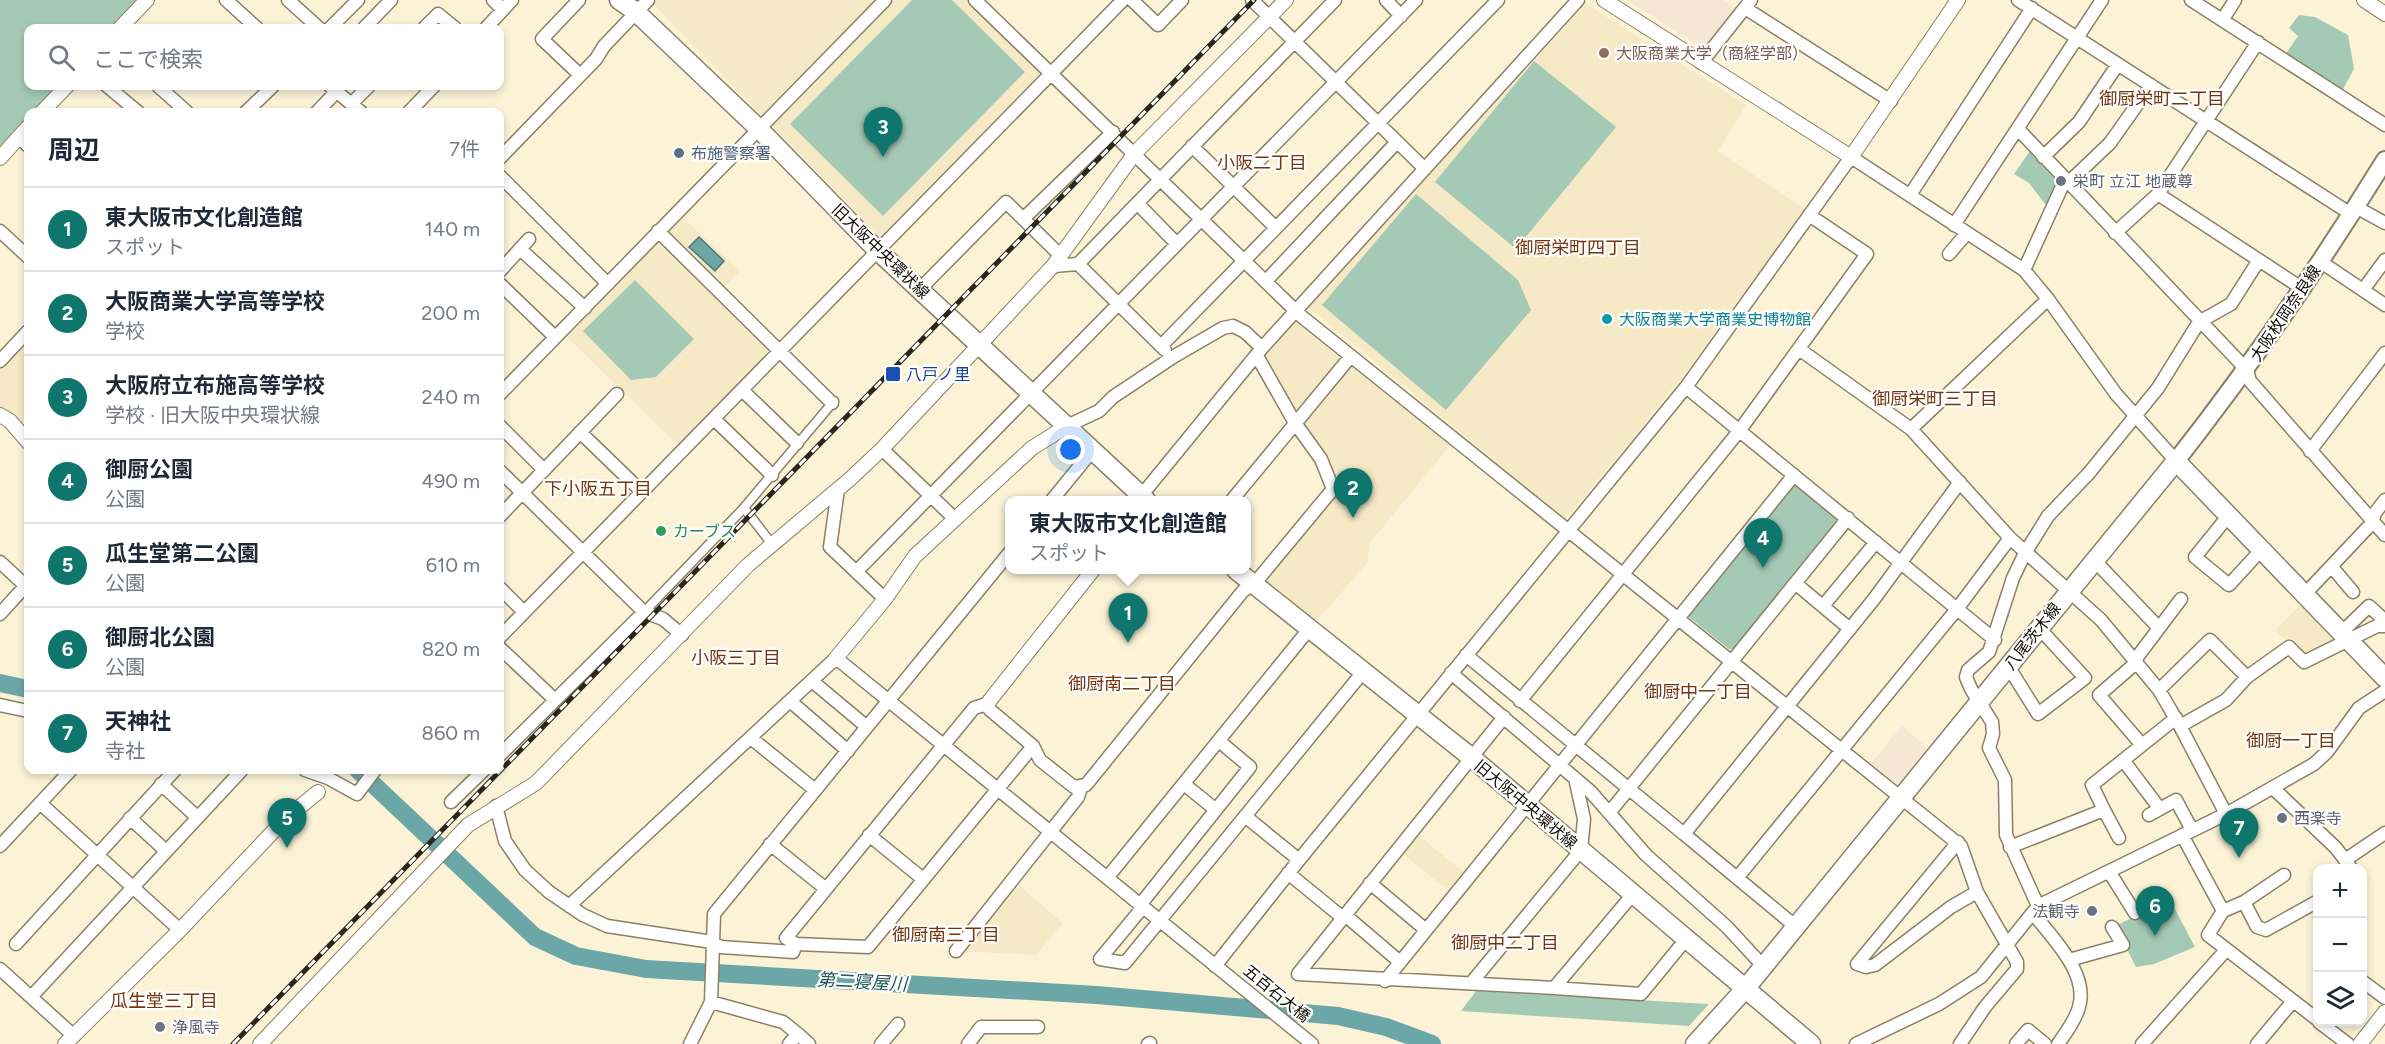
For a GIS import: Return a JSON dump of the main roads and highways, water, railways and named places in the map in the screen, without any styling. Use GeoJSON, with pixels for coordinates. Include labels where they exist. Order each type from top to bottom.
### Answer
{"type":"FeatureCollection","features":[{"type":"Feature","properties":{"kind":"main road","name":"旧大阪中央環状線"},"geometry":{"type":"LineString","coordinates":[[620,0],[642,6],[878,251],[1141,496]]}},
{"type":"Feature","properties":{"kind":"main road","name":"大阪枚岡奈良線"},"geometry":{"type":"LineString","coordinates":[[2176,460],[2247,370],[2321,262],[2385,160]]}},
{"type":"Feature","properties":{"kind":"main road"},"geometry":{"type":"LineString","coordinates":[[2176,460],[2385,678]]}},
{"type":"Feature","properties":{"kind":"main road","name":"八尾茨木線"},"geometry":{"type":"LineString","coordinates":[[1695,1044],[1745,989],[2176,460]]}},
{"type":"Feature","properties":{"kind":"main road","name":"旧大阪中央環状線"},"geometry":{"type":"LineString","coordinates":[[1242,574],[1472,758],[1811,1044]]}},
{"type":"Feature","properties":{"kind":"water"},"geometry":{"type":"Polygon","coordinates":[[[699,237],[724,261],[715,271],[689,247],[699,237]]]}},
{"type":"Feature","properties":{"kind":"waterway","name":"第二寝屋川"},"geometry":{"type":"LineString","coordinates":[[0,683],[24,688]]}},
{"type":"Feature","properties":{"kind":"waterway","name":"第二寝屋川"},"geometry":{"type":"LineString","coordinates":[[362,774],[535,937],[576,956],[646,969],[1097,995],[1338,1016],[1386,1027],[1432,1044]]}},
{"type":"Feature","properties":{"kind":"railway"},"geometry":{"type":"LineString","coordinates":[[504,767],[1254,0]]}},
{"type":"Feature","properties":{"kind":"railway"},"geometry":{"type":"LineString","coordinates":[[233,1044],[497,774]]}},
{"type":"Feature","properties":{"kind":"place","name":"大阪商業大学（商経学部）"},"geometry":{"type":"Point","coordinates":[1604,53]}},
{"type":"Feature","properties":{"kind":"place","name":"布施警察署"},"geometry":{"type":"Point","coordinates":[679,153]}},
{"type":"Feature","properties":{"kind":"place","name":"大阪府立布施高等学校"},"geometry":{"type":"Point","coordinates":[883,157]}},
{"type":"Feature","properties":{"kind":"place","name":"栄町 立江 地蔵尊"},"geometry":{"type":"Point","coordinates":[2061,181]}},
{"type":"Feature","properties":{"kind":"place","name":"大阪商業大学商業史博物館"},"geometry":{"type":"Point","coordinates":[1607,319]}},
{"type":"Feature","properties":{"kind":"place","name":"八戸ノ里"},"geometry":{"type":"Point","coordinates":[893,374]}},
{"type":"Feature","properties":{"kind":"place","name":"大阪商業大学高等学校"},"geometry":{"type":"Point","coordinates":[1353,518]}},
{"type":"Feature","properties":{"kind":"place","name":"カーブス"},"geometry":{"type":"Point","coordinates":[661,531]}},
{"type":"Feature","properties":{"kind":"place","name":"御厨公園"},"geometry":{"type":"Point","coordinates":[1763,568]}},
{"type":"Feature","properties":{"kind":"place","name":"東大阪市文化創造館"},"geometry":{"type":"Point","coordinates":[1128,643]}},
{"type":"Feature","properties":{"kind":"place","name":"西楽寺"},"geometry":{"type":"Point","coordinates":[2282,818]}},
{"type":"Feature","properties":{"kind":"place","name":"瓜生堂第二公園"},"geometry":{"type":"Point","coordinates":[287,848]}},
{"type":"Feature","properties":{"kind":"place","name":"天神社"},"geometry":{"type":"Point","coordinates":[2239,858]}},
{"type":"Feature","properties":{"kind":"place","name":"法観寺"},"geometry":{"type":"Point","coordinates":[2092,911]}},
{"type":"Feature","properties":{"kind":"place","name":"御厨北公園"},"geometry":{"type":"Point","coordinates":[2155,936]}},
{"type":"Feature","properties":{"kind":"place","name":"浄風寺"},"geometry":{"type":"Point","coordinates":[160,1027]}},
{"type":"Feature","properties":{"kind":"district","name":"御厨栄町二丁目"},"geometry":{"type":"Point","coordinates":[2162,99]}},
{"type":"Feature","properties":{"kind":"district","name":"小阪二丁目"},"geometry":{"type":"Point","coordinates":[1262,163]}},
{"type":"Feature","properties":{"kind":"district","name":"御厨栄町四丁目"},"geometry":{"type":"Point","coordinates":[1578,248]}},
{"type":"Feature","properties":{"kind":"district","name":"御厨栄町三丁目"},"geometry":{"type":"Point","coordinates":[1935,399]}},
{"type":"Feature","properties":{"kind":"district","name":"下小阪五丁目"},"geometry":{"type":"Point","coordinates":[598,489]}},
{"type":"Feature","properties":{"kind":"district","name":"小阪三丁目"},"geometry":{"type":"Point","coordinates":[736,658]}},
{"type":"Feature","properties":{"kind":"district","name":"御厨南二丁目"},"geometry":{"type":"Point","coordinates":[1122,684]}},
{"type":"Feature","properties":{"kind":"district","name":"御厨中一丁目"},"geometry":{"type":"Point","coordinates":[1698,692]}},
{"type":"Feature","properties":{"kind":"district","name":"御厨一丁目"},"geometry":{"type":"Point","coordinates":[2291,741]}},
{"type":"Feature","properties":{"kind":"district","name":"御厨南三丁目"},"geometry":{"type":"Point","coordinates":[946,935]}},
{"type":"Feature","properties":{"kind":"district","name":"御厨中二丁目"},"geometry":{"type":"Point","coordinates":[1505,943]}},
{"type":"Feature","properties":{"kind":"district","name":"瓜生堂三丁目"},"geometry":{"type":"Point","coordinates":[164,1001]}}]}
